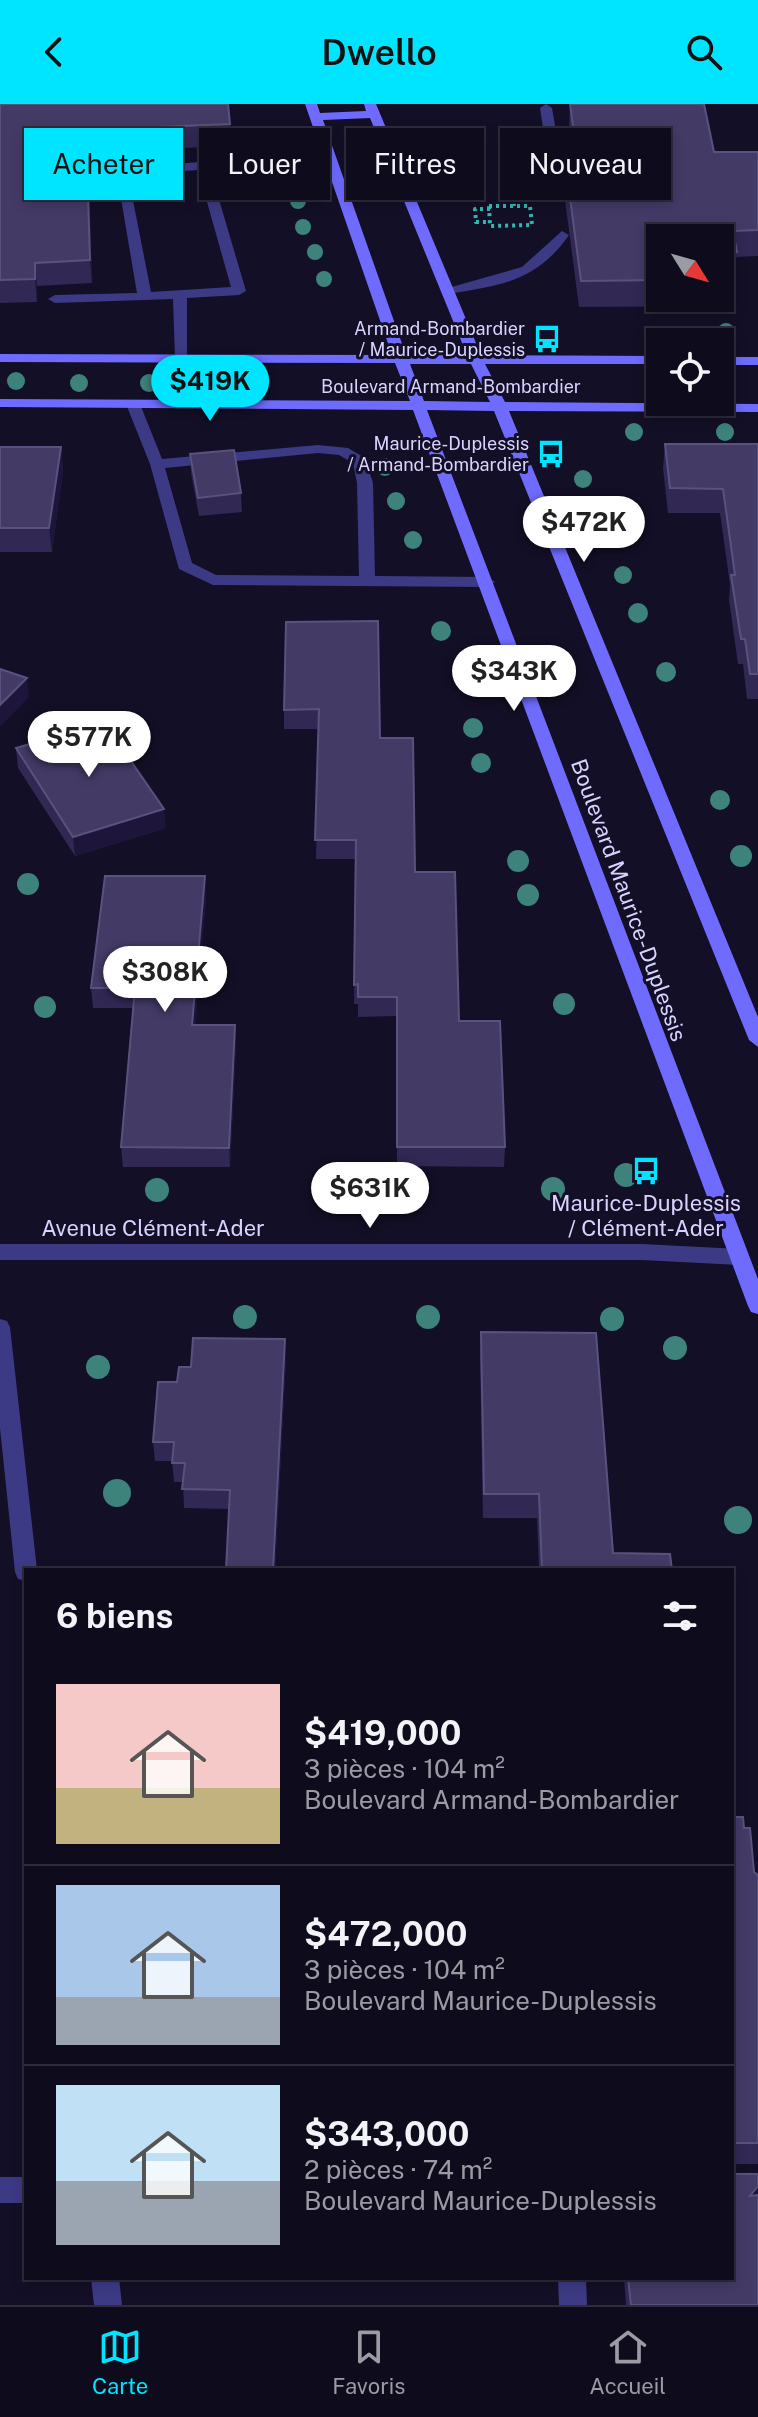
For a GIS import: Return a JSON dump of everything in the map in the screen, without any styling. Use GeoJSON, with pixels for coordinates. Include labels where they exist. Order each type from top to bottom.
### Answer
{"type":"FeatureCollection","features":[{"type":"Feature","properties":{"kind":"street"},"geometry":{"type":"LineString","coordinates":[[546,108],[549,128]]}},
{"type":"Feature","properties":{"kind":"street"},"geometry":{"type":"LineString","coordinates":[[313,110],[372,109],[475,357],[499,405],[758,1040]]}},
{"type":"Feature","properties":{"kind":"street","name":"Boulevard Maurice-Duplessis"},"geometry":{"type":"LineString","coordinates":[[330,158],[402,360],[758,1306]]}},
{"type":"Feature","properties":{"kind":"street"},"geometry":{"type":"LineString","coordinates":[[145,297],[121,172],[199,166]]}},
{"type":"Feature","properties":{"kind":"street"},"geometry":{"type":"LineString","coordinates":[[55,299],[180,296],[239,291],[213,200]]}},
{"type":"Feature","properties":{"kind":"street"},"geometry":{"type":"LineString","coordinates":[[448,290],[507,279],[527,271],[549,257],[562,235]]}},
{"type":"Feature","properties":{"kind":"street"},"geometry":{"type":"LineString","coordinates":[[180,296],[182,359]]}},
{"type":"Feature","properties":{"kind":"street","name":"Boulevard Armand-Bombardier"},"geometry":{"type":"LineString","coordinates":[[0,358],[646,360]]}},
{"type":"Feature","properties":{"kind":"street"},"geometry":{"type":"LineString","coordinates":[[734,361],[758,361]]}},
{"type":"Feature","properties":{"kind":"street","name":"Boulevard Armand-Bombardier"},"geometry":{"type":"LineString","coordinates":[[0,403],[758,408]]}},
{"type":"Feature","properties":{"kind":"street"},"geometry":{"type":"LineString","coordinates":[[133,404],[157,464],[185,566],[213,580],[487,582]]}},
{"type":"Feature","properties":{"kind":"street"},"geometry":{"type":"LineString","coordinates":[[157,464],[318,449],[343,451],[360,461],[365,483],[363,513],[367,583]]}},
{"type":"Feature","properties":{"kind":"street","name":"Avenue Clément-Ader"},"geometry":{"type":"LineString","coordinates":[[0,1252],[642,1252],[739,1257]]}},
{"type":"Feature","properties":{"kind":"street"},"geometry":{"type":"LineString","coordinates":[[0,1327],[26,1568]]}},
{"type":"Feature","properties":{"kind":"street"},"geometry":{"type":"LineString","coordinates":[[0,2190],[24,2190]]}},
{"type":"Feature","properties":{"kind":"street"},"geometry":{"type":"LineString","coordinates":[[105,2280],[108,2305]]}},
{"type":"Feature","properties":{"kind":"street"},"geometry":{"type":"LineString","coordinates":[[572,2280],[573,2305]]}},
{"type":"Feature","properties":{"kind":"path"},"geometry":{"type":"LineString","coordinates":[[514,200],[514,206]]}},
{"type":"Feature","properties":{"kind":"path"},"geometry":{"type":"LineString","coordinates":[[489,206],[530,206],[532,225],[490,226],[490,209],[489,206]]}},
{"type":"Feature","properties":{"kind":"path"},"geometry":{"type":"LineString","coordinates":[[490,209],[475,209],[476,222],[490,222]]}},
{"type":"Feature","properties":{"kind":"building"},"geometry":{"type":"Polygon","coordinates":[[[0,104],[228,104],[230,124],[24,128],[24,200],[88,200],[90,260],[35,263],[35,279],[0,280],[0,104]]]}},
{"type":"Feature","properties":{"kind":"building"},"geometry":{"type":"Polygon","coordinates":[[[570,104],[704,104],[714,152],[758,152],[758,230],[734,231],[734,224],[646,224],[646,280],[581,281],[570,200],[671,200],[671,128],[573,128],[570,104]]]}},
{"type":"Feature","properties":{"kind":"building"},"geometry":{"type":"Polygon","coordinates":[[[665,444],[758,444],[758,674],[750,674],[745,639],[741,639],[723,489],[670,488],[665,444]]]}},
{"type":"Feature","properties":{"kind":"building"},"geometry":{"type":"Polygon","coordinates":[[[0,447],[61,447],[49,528],[0,528],[0,447]]]}},
{"type":"Feature","properties":{"kind":"building"},"geometry":{"type":"Polygon","coordinates":[[[234,450],[241,493],[198,498],[190,454],[234,450]]]}},
{"type":"Feature","properties":{"kind":"building"},"geometry":{"type":"Polygon","coordinates":[[[378,621],[380,738],[413,738],[415,872],[455,872],[459,1021],[500,1021],[505,1147],[397,1147],[397,997],[358,997],[358,984],[354,985],[356,840],[315,840],[319,709],[284,710],[286,622],[378,621]]]}},
{"type":"Feature","properties":{"kind":"building"},"geometry":{"type":"Polygon","coordinates":[[[0,669],[27,678],[0,705],[0,669]]]}},
{"type":"Feature","properties":{"kind":"building"},"geometry":{"type":"Polygon","coordinates":[[[104,722],[164,809],[73,837],[16,748],[104,722]]]}},
{"type":"Feature","properties":{"kind":"building"},"geometry":{"type":"Polygon","coordinates":[[[105,876],[205,876],[192,1025],[235,1025],[229,1148],[121,1147],[135,988],[91,988],[105,876]]]}},
{"type":"Feature","properties":{"kind":"building"},"geometry":{"type":"Polygon","coordinates":[[[481,1332],[596,1333],[613,1553],[670,1554],[672,1568],[542,1568],[539,1494],[484,1494],[481,1332]]]}},
{"type":"Feature","properties":{"kind":"building"},"geometry":{"type":"Polygon","coordinates":[[[193,1338],[285,1339],[273,1568],[226,1568],[230,1490],[182,1489],[185,1463],[172,1463],[174,1442],[153,1442],[158,1382],[177,1382],[179,1367],[191,1367],[193,1338]]]}},
{"type":"Feature","properties":{"kind":"building"},"geometry":{"type":"Polygon","coordinates":[[[734,1817],[743,1817],[744,1828],[750,1828],[754,1872],[758,1875],[758,2143],[734,2143],[734,1817]]]}},
{"type":"Feature","properties":{"kind":"building"},"geometry":{"type":"Polygon","coordinates":[[[734,2174],[758,2174],[758,2186],[750,2196],[758,2195],[758,2305],[631,2305],[628,2280],[734,2280],[734,2174]]]}},
{"type":"Feature","properties":{"kind":"place","name":"Armand-Bombardier / Maurice-Duplessis"},"geometry":{"type":"Point","coordinates":[547,339]}},
{"type":"Feature","properties":{"kind":"place","name":"Maurice-Duplessis / Armand-Bombardier"},"geometry":{"type":"Point","coordinates":[551,454]}},
{"type":"Feature","properties":{"kind":"place","name":"Maurice-Duplessis / Clément-Ader"},"geometry":{"type":"Point","coordinates":[646,1171]}}]}
